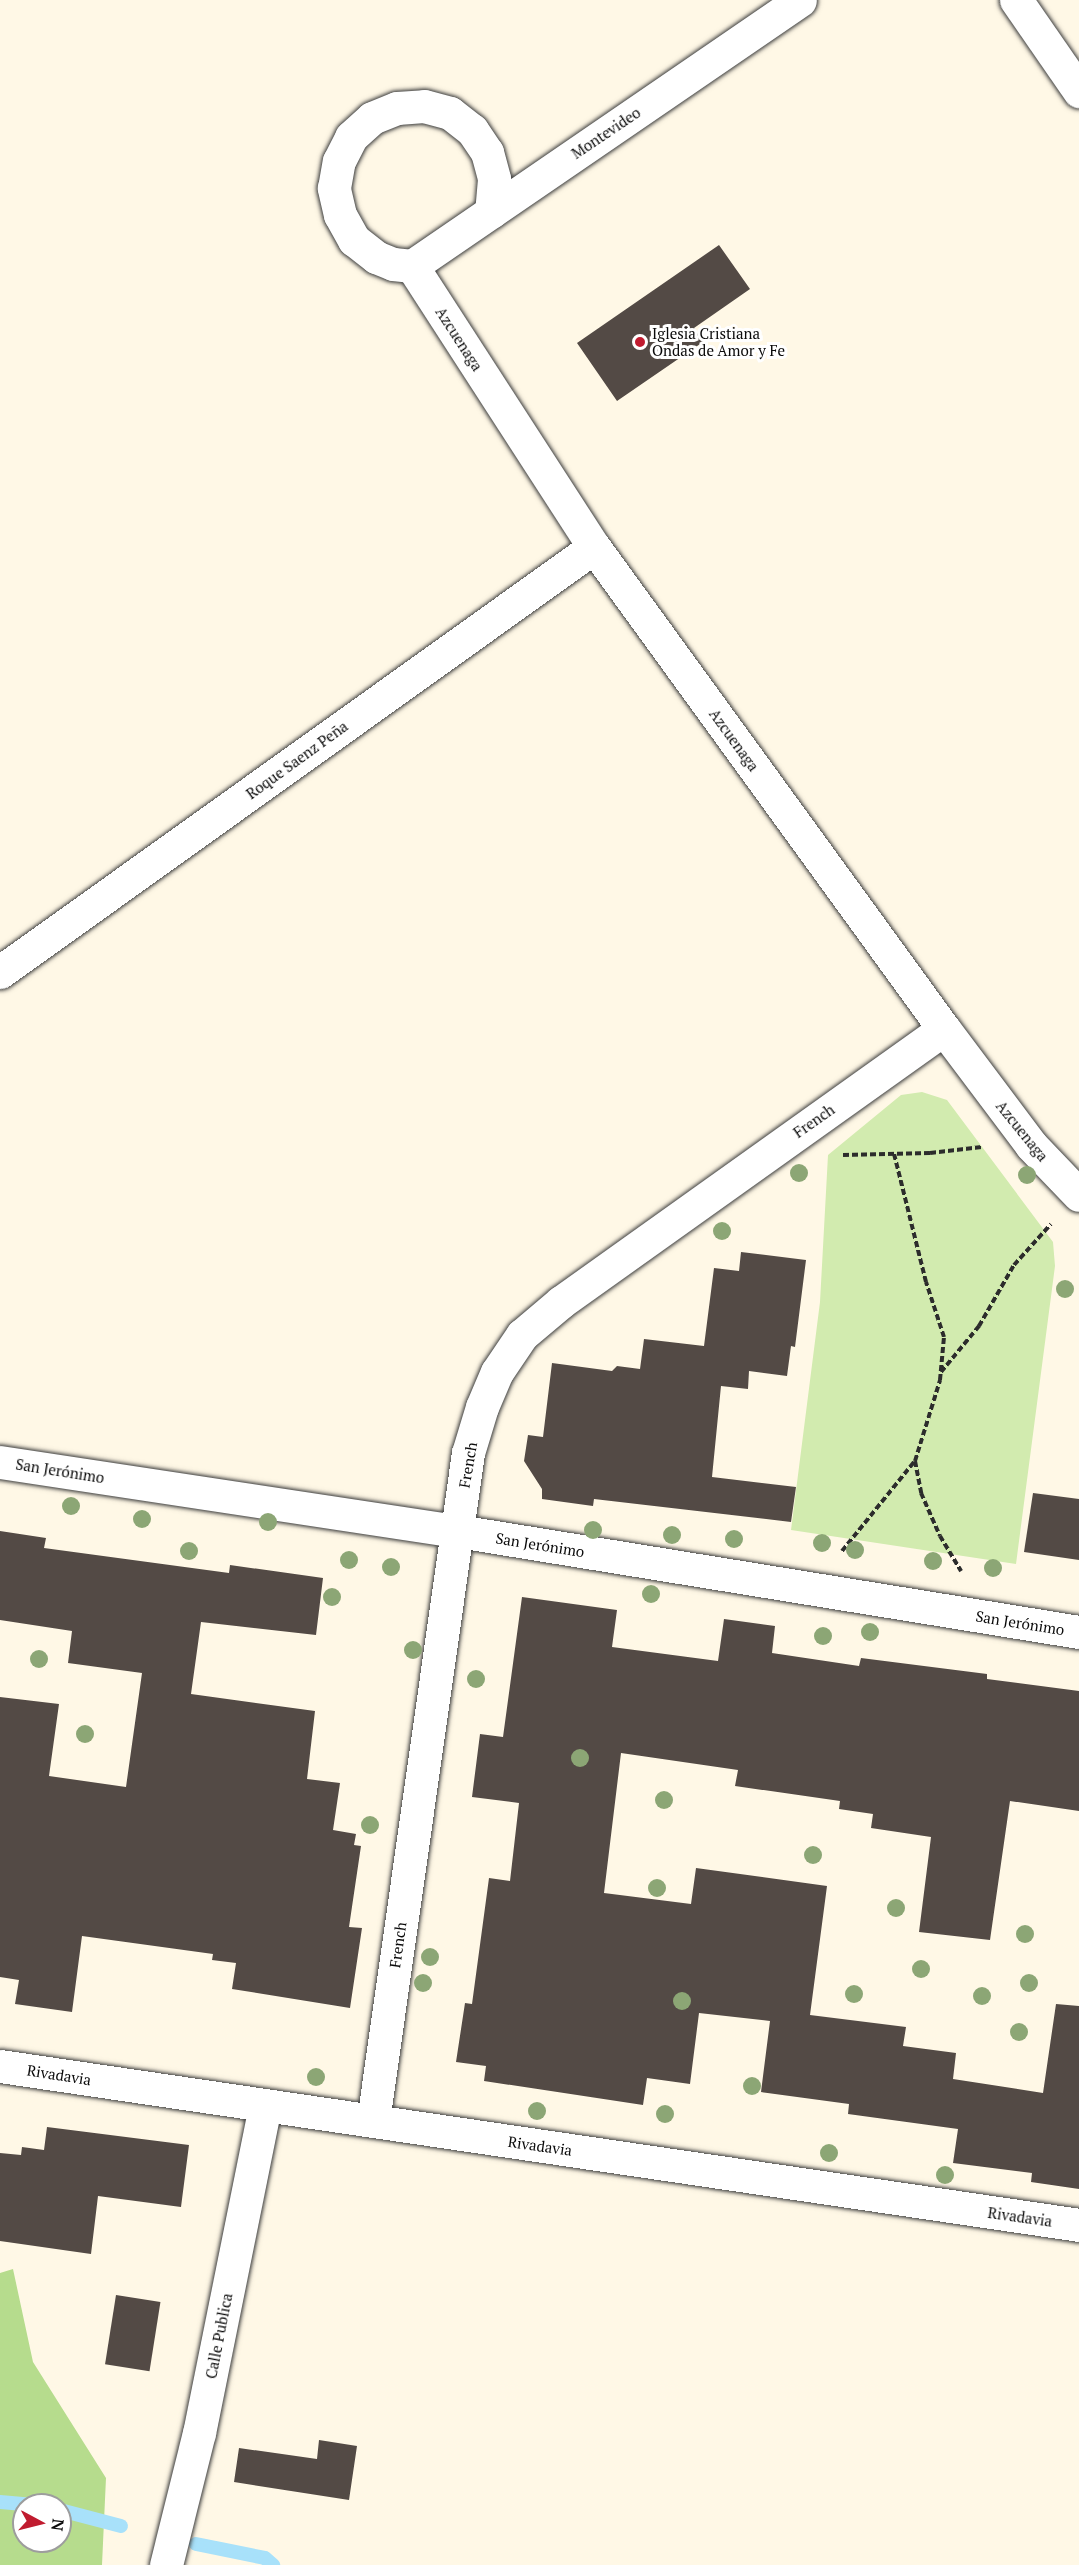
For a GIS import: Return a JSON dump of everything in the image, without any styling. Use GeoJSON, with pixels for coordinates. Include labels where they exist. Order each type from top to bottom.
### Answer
{"type":"FeatureCollection","features":[{"type":"Feature","properties":{"kind":"street","name":"Montevideo"},"geometry":{"type":"LineString","coordinates":[[412,266],[800,0]]}},
{"type":"Feature","properties":{"kind":"street"},"geometry":{"type":"LineString","coordinates":[[1016,0],[1079,92]]}},
{"type":"Feature","properties":{"kind":"street"},"geometry":{"type":"LineString","coordinates":[[412,266],[393,264],[376,256],[354,240],[340,215],[334,188],[339,161],[351,137],[372,118],[397,108],[424,106],[450,114],[472,130],[488,152],[495,179],[491,212]]}},
{"type":"Feature","properties":{"kind":"street","name":"Azcuenaga"},"geometry":{"type":"LineString","coordinates":[[412,266],[594,547],[944,1029],[1031,1145],[1068,1206]]}},
{"type":"Feature","properties":{"kind":"street","name":"Roque Saenz Peña"},"geometry":{"type":"LineString","coordinates":[[0,972],[594,547]]}},
{"type":"Feature","properties":{"kind":"street","name":"French"},"geometry":{"type":"LineString","coordinates":[[373,2121],[468,1453],[482,1407],[497,1372],[522,1335],[561,1302],[944,1029]]}},
{"type":"Feature","properties":{"kind":"street","name":"San Jerónimo"},"geometry":{"type":"LineString","coordinates":[[0,1462],[458,1531],[1079,1632]]}},
{"type":"Feature","properties":{"kind":"street","name":"Rivadavia"},"geometry":{"type":"LineString","coordinates":[[0,2067],[1079,2225]]}},
{"type":"Feature","properties":{"kind":"street","name":"Calle Publica"},"geometry":{"type":"LineString","coordinates":[[166,2565],[199,2433],[265,2106]]}},
{"type":"Feature","properties":{"kind":"path"},"geometry":{"type":"LineString","coordinates":[[839,1155],[894,1154],[1031,1145]]}},
{"type":"Feature","properties":{"kind":"path"},"geometry":{"type":"LineString","coordinates":[[812,1589],[915,1461],[941,1372],[944,1337],[926,1282],[894,1154]]}},
{"type":"Feature","properties":{"kind":"path"},"geometry":{"type":"LineString","coordinates":[[941,1372],[979,1326],[1014,1264],[1068,1206]]}},
{"type":"Feature","properties":{"kind":"path"},"geometry":{"type":"LineString","coordinates":[[915,1461],[921,1493],[940,1536],[989,1618]]}},
{"type":"Feature","properties":{"kind":"green space"},"geometry":{"type":"Polygon","coordinates":[[[922,1092],[947,1100],[1053,1242],[1055,1266],[1016,1564],[791,1530],[820,1302],[828,1155],[901,1095],[922,1092]]]}},
{"type":"Feature","properties":{"kind":"green space"},"geometry":{"type":"Polygon","coordinates":[[[13,2269],[33,2362],[106,2478],[102,2565],[0,2565],[0,2273],[13,2269]]]}},
{"type":"Feature","properties":{"kind":"building","name":"Iglesia Cristiana Ondas de Amor y Fe"},"geometry":{"type":"Polygon","coordinates":[[[719,245],[750,289],[694,328],[703,342],[617,401],[577,343],[719,245]]]}},
{"type":"Feature","properties":{"kind":"building"},"geometry":{"type":"Polygon","coordinates":[[[741,1252],[806,1260],[795,1347],[791,1346],[787,1376],[749,1371],[748,1389],[721,1386],[712,1477],[796,1487],[791,1522],[594,1499],[593,1506],[542,1499],[542,1489],[524,1461],[528,1435],[543,1437],[552,1363],[612,1371],[617,1366],[640,1369],[644,1339],[704,1346],[714,1268],[739,1271],[741,1252]]]}},
{"type":"Feature","properties":{"kind":"building"},"geometry":{"type":"Polygon","coordinates":[[[1033,1493],[1079,1499],[1079,1560],[1024,1552],[1033,1493]]]}},
{"type":"Feature","properties":{"kind":"building"},"geometry":{"type":"Polygon","coordinates":[[[0,1531],[46,1538],[44,1548],[229,1573],[230,1565],[323,1578],[316,1635],[201,1622],[191,1694],[315,1711],[307,1779],[340,1783],[333,1830],[356,1834],[354,1845],[361,1846],[349,1927],[362,1928],[350,2008],[232,1989],[236,1963],[212,1960],[213,1954],[82,1936],[72,2012],[15,2004],[19,1980],[0,1977],[0,1697],[59,1704],[49,1776],[126,1787],[142,1673],[68,1663],[72,1631],[0,1620],[0,1531]]]}},
{"type":"Feature","properties":{"kind":"building"},"geometry":{"type":"Polygon","coordinates":[[[522,1597],[617,1610],[612,1647],[718,1661],[724,1619],[775,1626],[772,1653],[859,1666],[861,1658],[987,1674],[987,1679],[1079,1691],[1079,1811],[1010,1801],[990,1940],[919,1932],[931,1837],[871,1828],[873,1814],[839,1809],[840,1801],[735,1786],[738,1770],[621,1753],[604,1893],[691,1904],[696,1868],[827,1886],[810,2015],[906,2027],[903,2046],[956,2053],[953,2079],[1043,2093],[1056,2004],[1079,2006],[1079,2189],[1031,2182],[1032,2173],[953,2163],[958,2129],[848,2114],[849,2104],[761,2092],[770,2021],[699,2013],[690,2084],[647,2078],[643,2105],[484,2081],[486,2066],[456,2062],[465,2003],[472,2004],[489,1878],[510,1881],[519,1803],[472,1797],[480,1734],[503,1737],[522,1597]]]}},
{"type":"Feature","properties":{"kind":"building"},"geometry":{"type":"Polygon","coordinates":[[[47,2127],[189,2145],[181,2207],[98,2196],[91,2254],[0,2241],[0,2153],[21,2155],[22,2147],[44,2150],[47,2127]]]}},
{"type":"Feature","properties":{"kind":"building"},"geometry":{"type":"Polygon","coordinates":[[[116,2295],[160,2302],[149,2371],[105,2364],[116,2295]]]}},
{"type":"Feature","properties":{"kind":"building"},"geometry":{"type":"Polygon","coordinates":[[[319,2440],[357,2446],[349,2500],[234,2482],[239,2448],[317,2459],[319,2440]]]}},
{"type":"Feature","properties":{"kind":"waterway"},"geometry":{"type":"LineString","coordinates":[[0,2502],[12,2503]]}},
{"type":"Feature","properties":{"kind":"waterway"},"geometry":{"type":"LineString","coordinates":[[72,2513],[121,2526]]}},
{"type":"Feature","properties":{"kind":"waterway"},"geometry":{"type":"LineString","coordinates":[[196,2544],[265,2558],[273,2565]]}},
{"type":"Feature","properties":{"kind":"place","name":"Iglesia Cristiana Ondas de Amor y Fe"},"geometry":{"type":"Point","coordinates":[640,342]}}]}
